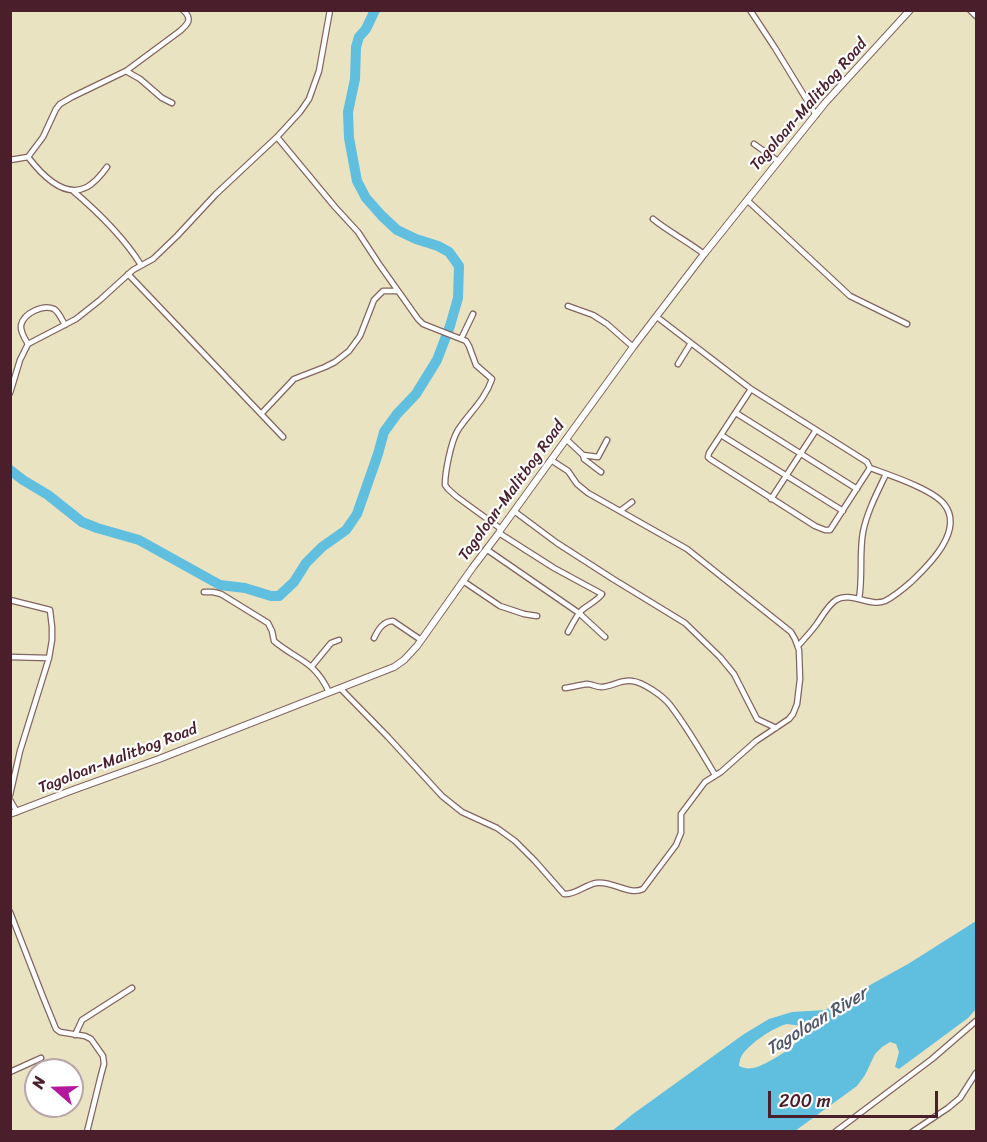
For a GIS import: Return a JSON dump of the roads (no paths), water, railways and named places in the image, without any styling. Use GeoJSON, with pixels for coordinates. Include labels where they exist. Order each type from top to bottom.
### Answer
{"type":"FeatureCollection","features":[{"type":"Feature","properties":{"kind":"main road","name":"Tagoloan-Malitbog Road"},"geometry":{"type":"LineString","coordinates":[[14,813],[394,667],[404,660],[421,640],[633,347],[704,254],[825,103],[910,10]]}},
{"type":"Feature","properties":{"kind":"street"},"geometry":{"type":"LineString","coordinates":[[10,160],[28,158],[43,137],[58,106],[126,71],[180,31],[186,25],[188,17],[183,10]]}},
{"type":"Feature","properties":{"kind":"street"},"geometry":{"type":"LineString","coordinates":[[10,393],[23,352],[28,344],[65,325],[100,300],[128,274],[150,262],[300,112],[309,99],[319,71],[330,10]]}},
{"type":"Feature","properties":{"kind":"street"},"geometry":{"type":"LineString","coordinates":[[750,10],[816,115]]}},
{"type":"Feature","properties":{"kind":"street"},"geometry":{"type":"LineString","coordinates":[[970,10],[976,16]]}},
{"type":"Feature","properties":{"kind":"street"},"geometry":{"type":"LineString","coordinates":[[126,71],[172,103]]}},
{"type":"Feature","properties":{"kind":"street"},"geometry":{"type":"LineString","coordinates":[[277,137],[358,232],[421,322],[468,343],[476,365],[492,380],[485,395],[454,437],[450,448],[445,485],[500,531],[554,568],[602,594],[579,613],[568,632]]}},
{"type":"Feature","properties":{"kind":"street"},"geometry":{"type":"LineString","coordinates":[[754,144],[778,161]]}},
{"type":"Feature","properties":{"kind":"street"},"geometry":{"type":"LineString","coordinates":[[28,158],[58,186],[71,190],[91,206],[132,250],[141,265]]}},
{"type":"Feature","properties":{"kind":"street"},"geometry":{"type":"LineString","coordinates":[[71,190],[88,186],[98,179],[108,166]]}},
{"type":"Feature","properties":{"kind":"street"},"geometry":{"type":"LineString","coordinates":[[747,200],[849,296],[907,324]]}},
{"type":"Feature","properties":{"kind":"street"},"geometry":{"type":"LineString","coordinates":[[653,219],[704,254]]}},
{"type":"Feature","properties":{"kind":"street"},"geometry":{"type":"LineString","coordinates":[[128,274],[283,437]]}},
{"type":"Feature","properties":{"kind":"street"},"geometry":{"type":"LineString","coordinates":[[261,414],[294,379],[314,372],[343,356],[360,336],[374,300],[383,291],[398,291]]}},
{"type":"Feature","properties":{"kind":"street"},"geometry":{"type":"LineString","coordinates":[[568,306],[593,315],[633,347]]}},
{"type":"Feature","properties":{"kind":"street"},"geometry":{"type":"LineString","coordinates":[[28,344],[21,325],[32,312],[44,308],[54,310],[65,325]]}},
{"type":"Feature","properties":{"kind":"street"},"geometry":{"type":"LineString","coordinates":[[461,339],[473,314]]}},
{"type":"Feature","properties":{"kind":"street"},"geometry":{"type":"LineString","coordinates":[[657,317],[751,389],[867,462],[870,468],[930,493],[947,509],[950,518],[948,535],[940,551],[924,570],[898,593],[881,602],[847,597],[834,601],[798,646]]}},
{"type":"Feature","properties":{"kind":"street"},"geometry":{"type":"LineString","coordinates":[[678,364],[691,343]]}},
{"type":"Feature","properties":{"kind":"street"},"geometry":{"type":"LineString","coordinates":[[10,370],[17,371]]}},
{"type":"Feature","properties":{"kind":"street"},"geometry":{"type":"LineString","coordinates":[[751,389],[708,458],[771,499],[825,530],[830,530],[870,468]]}},
{"type":"Feature","properties":{"kind":"street"},"geometry":{"type":"LineString","coordinates":[[736,413],[856,489]]}},
{"type":"Feature","properties":{"kind":"street"},"geometry":{"type":"LineString","coordinates":[[771,499],[816,430]]}},
{"type":"Feature","properties":{"kind":"street"},"geometry":{"type":"LineString","coordinates":[[722,435],[843,511]]}},
{"type":"Feature","properties":{"kind":"street"},"geometry":{"type":"LineString","coordinates":[[566,439],[583,455],[584,459],[602,472]]}},
{"type":"Feature","properties":{"kind":"street"},"geometry":{"type":"LineString","coordinates":[[583,455],[597,457],[607,440]]}},
{"type":"Feature","properties":{"kind":"street"},"geometry":{"type":"LineString","coordinates":[[340,688],[442,796],[462,812],[497,828],[515,841],[536,861],[564,894],[587,885],[603,882],[634,892],[643,889],[676,845],[680,836],[680,818],[683,811],[705,782],[721,772],[756,741],[793,714],[797,704],[800,680],[798,646],[791,632],[687,549],[603,502],[577,484],[568,471],[551,460]]}},
{"type":"Feature","properties":{"kind":"street"},"geometry":{"type":"LineString","coordinates":[[859,599],[863,532],[870,507],[886,474]]}},
{"type":"Feature","properties":{"kind":"street"},"geometry":{"type":"LineString","coordinates":[[620,511],[632,502]]}},
{"type":"Feature","properties":{"kind":"street"},"geometry":{"type":"LineString","coordinates":[[514,511],[557,543],[685,623],[734,674],[757,719],[776,728]]}},
{"type":"Feature","properties":{"kind":"street"},"geometry":{"type":"LineString","coordinates":[[486,549],[579,613],[605,637]]}},
{"type":"Feature","properties":{"kind":"street"},"geometry":{"type":"LineString","coordinates":[[463,581],[500,606],[537,616]]}},
{"type":"Feature","properties":{"kind":"street"},"geometry":{"type":"LineString","coordinates":[[204,592],[221,594],[268,624],[277,644],[312,666],[329,692]]}},
{"type":"Feature","properties":{"kind":"street"},"geometry":{"type":"LineString","coordinates":[[10,600],[50,610],[52,640],[49,658],[20,751],[10,795]]}},
{"type":"Feature","properties":{"kind":"street"},"geometry":{"type":"LineString","coordinates":[[374,638],[384,623],[393,621],[421,640]]}},
{"type":"Feature","properties":{"kind":"street"},"geometry":{"type":"LineString","coordinates":[[312,666],[331,643],[339,640]]}},
{"type":"Feature","properties":{"kind":"street"},"geometry":{"type":"LineString","coordinates":[[10,657],[49,658]]}},
{"type":"Feature","properties":{"kind":"street"},"geometry":{"type":"LineString","coordinates":[[565,688],[588,684],[600,687],[616,685],[624,681],[639,682],[669,704],[715,775]]}},
{"type":"Feature","properties":{"kind":"street"},"geometry":{"type":"LineString","coordinates":[[10,800],[14,813]]}},
{"type":"Feature","properties":{"kind":"street"},"geometry":{"type":"LineString","coordinates":[[10,912],[56,1029],[60,1032],[85,1035],[91,1039],[103,1056],[104,1064],[87,1131]]}},
{"type":"Feature","properties":{"kind":"street"},"geometry":{"type":"LineString","coordinates":[[75,1035],[82,1020],[132,988]]}},
{"type":"Feature","properties":{"kind":"street"},"geometry":{"type":"LineString","coordinates":[[835,1131],[932,1059],[976,1021]]}},
{"type":"Feature","properties":{"kind":"street"},"geometry":{"type":"LineString","coordinates":[[10,1072],[24,1066]]}},
{"type":"Feature","properties":{"kind":"street"},"geometry":{"type":"LineString","coordinates":[[912,1131],[960,1098],[976,1073]]}},
{"type":"Feature","properties":{"kind":"water","name":"Tagoloan River"},"geometry":{"type":"Polygon","coordinates":[[[976,921],[976,1009],[968,1018],[899,1069],[895,1067],[899,1052],[896,1044],[890,1042],[882,1047],[875,1054],[857,1086],[795,1131],[612,1131],[744,1034],[769,1019],[792,1012],[825,1010],[908,964],[976,921]],[[787,1024],[768,1033],[744,1052],[739,1066],[755,1068],[777,1057],[798,1041],[805,1030],[802,1026],[787,1024]]]}},
{"type":"Feature","properties":{"kind":"waterway"},"geometry":{"type":"LineString","coordinates":[[10,470],[48,495],[82,522],[139,540],[220,585],[245,588],[271,596],[279,596],[294,582],[306,563],[322,547],[346,530],[357,514],[384,432],[416,394],[437,360],[458,298],[459,266],[449,252],[397,230],[366,198],[357,181],[349,138],[348,112],[355,79],[356,47],[359,37],[366,29],[375,10]]}}]}
